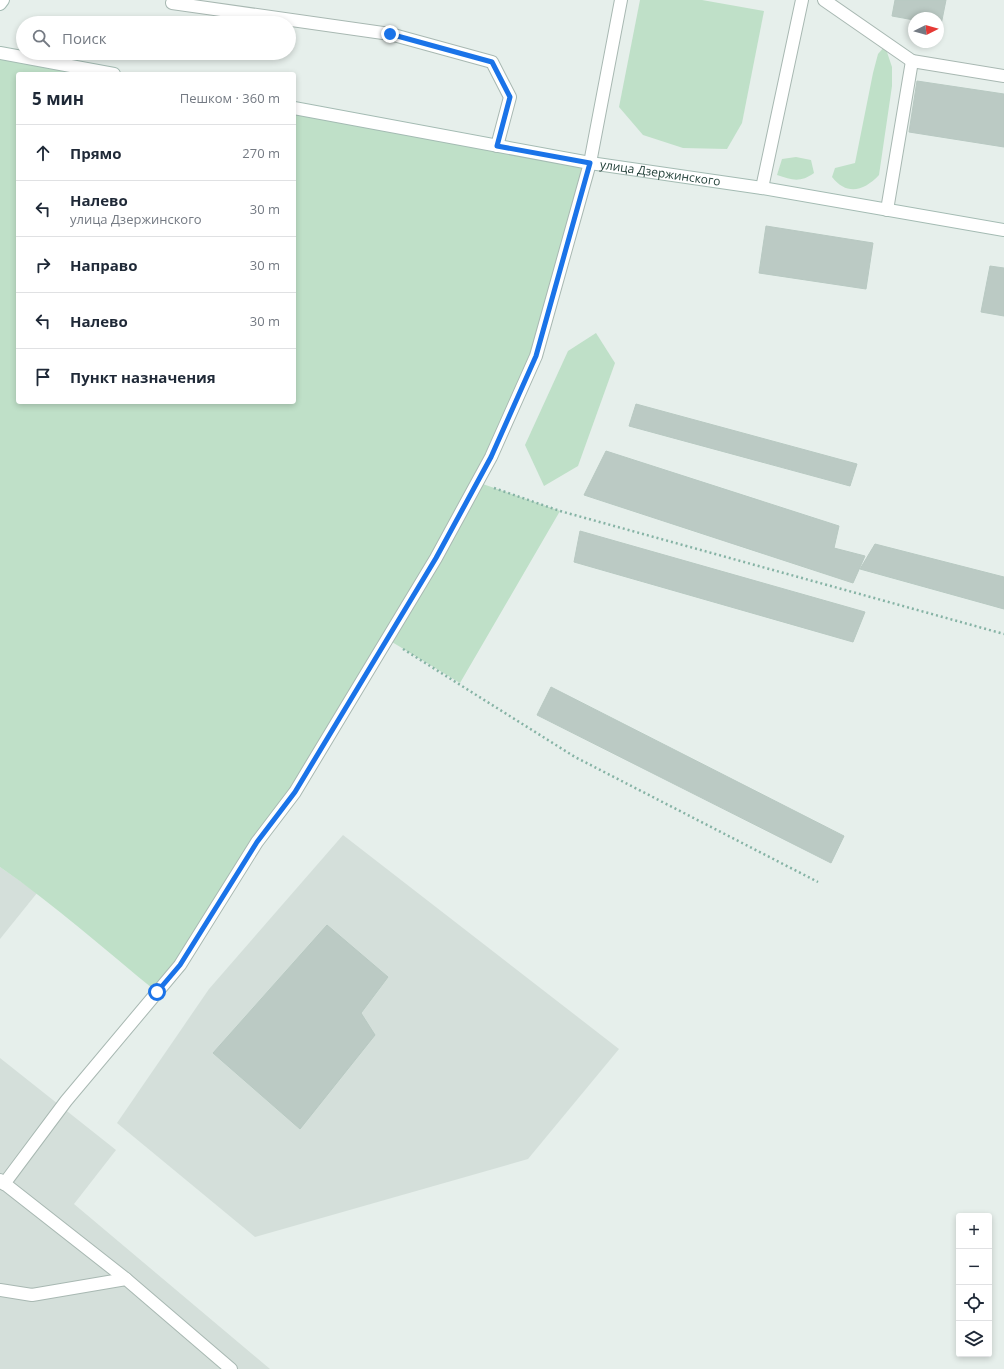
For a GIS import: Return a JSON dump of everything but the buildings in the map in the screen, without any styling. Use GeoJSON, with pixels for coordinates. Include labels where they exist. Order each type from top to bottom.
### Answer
{"type":"FeatureCollection","features":[{"type":"Feature","properties":{"kind":"street"},"geometry":{"type":"LineString","coordinates":[[0,4],[3,0]]}},
{"type":"Feature","properties":{"kind":"street"},"geometry":{"type":"LineString","coordinates":[[231,1369],[126,1279],[2,1182],[66,1101],[180,965],[257,842],[295,792],[436,558],[491,457],[536,356],[590,163],[620,0]]}},
{"type":"Feature","properties":{"kind":"street"},"geometry":{"type":"LineString","coordinates":[[762,188],[802,0]]}},
{"type":"Feature","properties":{"kind":"street"},"geometry":{"type":"LineString","coordinates":[[824,0],[912,61],[1004,76]]}},
{"type":"Feature","properties":{"kind":"street"},"geometry":{"type":"LineString","coordinates":[[172,3],[263,16]]}},
{"type":"Feature","properties":{"kind":"street"},"geometry":{"type":"LineString","coordinates":[[296,21],[390,34],[492,62],[510,97],[497,146]]}},
{"type":"Feature","properties":{"kind":"street"},"geometry":{"type":"LineString","coordinates":[[0,53],[16,56]]}},
{"type":"Feature","properties":{"kind":"street"},"geometry":{"type":"LineString","coordinates":[[38,60],[103,72]]}},
{"type":"Feature","properties":{"kind":"street"},"geometry":{"type":"LineString","coordinates":[[887,210],[912,61]]}},
{"type":"Feature","properties":{"kind":"street","name":"улица Дзержинского"},"geometry":{"type":"LineString","coordinates":[[296,108],[590,163],[762,188],[1004,230]]}},
{"type":"Feature","properties":{"kind":"street"},"geometry":{"type":"LineString","coordinates":[[0,1290],[32,1295],[126,1279]]}},
{"type":"Feature","properties":{"kind":"path"},"geometry":{"type":"LineString","coordinates":[[477,482],[560,511],[1004,634]]}},
{"type":"Feature","properties":{"kind":"path"},"geometry":{"type":"LineString","coordinates":[[387,639],[460,683],[575,757],[818,882]]}},
{"type":"Feature","properties":{"kind":"shaded area"},"geometry":{"type":"Polygon","coordinates":[[[343,835],[619,1049],[528,1159],[255,1237],[117,1123],[209,989],[343,835]]]}},
{"type":"Feature","properties":{"kind":"shaded area"},"geometry":{"type":"Polygon","coordinates":[[[0,867],[37,893],[0,939],[0,867]]]}},
{"type":"Feature","properties":{"kind":"shaded area"},"geometry":{"type":"Polygon","coordinates":[[[0,1058],[116,1150],[74,1204],[270,1369],[0,1369],[0,1058]]]}},
{"type":"Feature","properties":{"kind":"green space"},"geometry":{"type":"Polygon","coordinates":[[[640,0],[702,0],[764,11],[742,123],[727,149],[683,148],[643,135],[619,107],[640,0]]]}},
{"type":"Feature","properties":{"kind":"green space"},"geometry":{"type":"Polygon","coordinates":[[[885,46],[892,67],[892,86],[879,175],[861,188],[850,189],[838,183],[832,177],[835,168],[855,163],[873,73],[878,54],[885,46]]]}},
{"type":"Feature","properties":{"kind":"green space"},"geometry":{"type":"Polygon","coordinates":[[[0,53],[16,56],[16,60],[38,60],[103,72],[16,72],[16,404],[296,404],[296,108],[590,163],[536,356],[477,482],[560,511],[460,683],[387,639],[347,706],[157,992],[60,912],[0,867],[0,53]]]}},
{"type":"Feature","properties":{"kind":"green space"},"geometry":{"type":"Polygon","coordinates":[[[796,157],[811,160],[814,173],[796,180],[777,175],[782,159],[796,157]]]}},
{"type":"Feature","properties":{"kind":"green space"},"geometry":{"type":"Polygon","coordinates":[[[596,333],[615,363],[578,466],[544,486],[525,445],[568,351],[596,333]]]}},
{"type":"Feature","properties":{"kind":"route"},"geometry":{"type":"LineString","coordinates":[[157,992],[180,965],[257,842],[295,792],[436,558],[491,457],[536,356],[590,163],[497,146],[510,97],[492,62],[390,34]]}}]}
